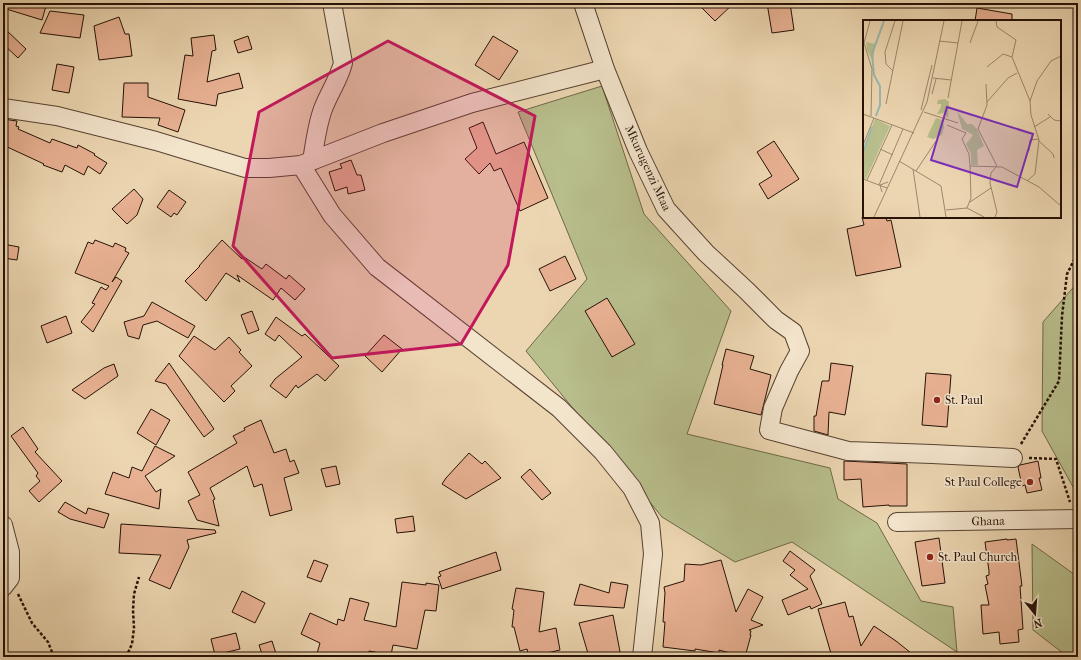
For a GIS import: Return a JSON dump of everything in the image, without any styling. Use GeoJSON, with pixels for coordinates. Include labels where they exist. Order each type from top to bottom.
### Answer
{"type":"FeatureCollection","features":[{"type":"Feature","properties":{"kind":"street"},"geometry":{"type":"LineString","coordinates":[[332,3],[342,62],[341,71],[323,110],[306,163],[332,215],[377,267],[559,408],[603,452],[632,488],[650,524],[653,554],[642,657]]}},
{"type":"Feature","properties":{"kind":"street","name":"Mkurugenzi Mtaa"},"geometry":{"type":"LineString","coordinates":[[583,3],[605,69],[638,151],[666,209],[706,253],[776,320],[794,332],[800,351],[789,371],[773,408],[769,430],[848,451],[1013,458]]}},
{"type":"Feature","properties":{"kind":"street"},"geometry":{"type":"LineString","coordinates":[[3,108],[57,116],[148,139],[245,168],[268,168],[306,163],[383,133],[472,104],[605,69]]}},
{"type":"Feature","properties":{"kind":"street","name":"Ghana"},"geometry":{"type":"LineString","coordinates":[[898,522],[1077,519]]}},
{"type":"Feature","properties":{"kind":"street"},"geometry":{"type":"LineString","coordinates":[[3,525],[10,552],[7,582]]}},
{"type":"Feature","properties":{"kind":"path"},"geometry":{"type":"LineString","coordinates":[[1077,519],[1056,459],[1013,458],[1059,381],[1062,316],[1067,274],[1078,252]]}},
{"type":"Feature","properties":{"kind":"path"},"geometry":{"type":"LineString","coordinates":[[126,657],[132,644],[134,628],[134,594],[139,577]]}},
{"type":"Feature","properties":{"kind":"path"},"geometry":{"type":"LineString","coordinates":[[7,582],[32,623],[48,642],[54,657]]}},
{"type":"Feature","properties":{"kind":"highlighted area"},"geometry":{"type":"Polygon","coordinates":[[[388,41],[535,116],[508,265],[461,344],[332,358],[233,246],[259,112],[388,41]]]}},
{"type":"Feature","properties":{"kind":"green space"},"geometry":{"type":"Polygon","coordinates":[[[602,86],[644,214],[731,311],[687,434],[830,468],[838,499],[877,523],[921,601],[953,607],[957,652],[792,542],[735,562],[662,517],[526,351],[587,279],[518,112],[602,86]]]}},
{"type":"Feature","properties":{"kind":"green space"},"geometry":{"type":"Polygon","coordinates":[[[1078,282],[1078,496],[1042,431],[1043,322],[1078,282]]]}},
{"type":"Feature","properties":{"kind":"green space"},"geometry":{"type":"Polygon","coordinates":[[[1032,544],[1078,577],[1078,657],[1068,657],[1033,630],[1032,544]]]}},
{"type":"Feature","properties":{"kind":"building"},"geometry":{"type":"Polygon","coordinates":[[[3,3],[38,3],[46,6],[42,20],[3,8],[3,3]]]}},
{"type":"Feature","properties":{"kind":"building"},"geometry":{"type":"Polygon","coordinates":[[[697,3],[734,3],[715,21],[697,3]]]}},
{"type":"Feature","properties":{"kind":"building"},"geometry":{"type":"Polygon","coordinates":[[[767,3],[790,3],[794,30],[772,33],[767,3]]]}},
{"type":"Feature","properties":{"kind":"building"},"geometry":{"type":"Polygon","coordinates":[[[977,8],[1012,14],[1012,20],[975,20],[977,8]]]}},
{"type":"Feature","properties":{"kind":"building"},"geometry":{"type":"Polygon","coordinates":[[[50,11],[84,15],[80,38],[40,33],[50,11]]]}},
{"type":"Feature","properties":{"kind":"building"},"geometry":{"type":"Polygon","coordinates":[[[119,17],[125,34],[129,34],[132,56],[99,60],[94,26],[119,17]]]}},
{"type":"Feature","properties":{"kind":"building"},"geometry":{"type":"Polygon","coordinates":[[[3,27],[26,49],[18,58],[3,44],[3,27]]]}},
{"type":"Feature","properties":{"kind":"building"},"geometry":{"type":"Polygon","coordinates":[[[214,35],[216,50],[212,51],[207,82],[239,73],[243,88],[218,94],[216,106],[178,99],[185,55],[193,56],[191,38],[214,35]]]}},
{"type":"Feature","properties":{"kind":"building"},"geometry":{"type":"Polygon","coordinates":[[[248,36],[252,49],[238,53],[234,41],[248,36]]]}},
{"type":"Feature","properties":{"kind":"building"},"geometry":{"type":"Polygon","coordinates":[[[493,36],[518,51],[499,80],[475,65],[493,36]]]}},
{"type":"Feature","properties":{"kind":"building"},"geometry":{"type":"Polygon","coordinates":[[[57,64],[74,67],[69,93],[52,90],[57,64]]]}},
{"type":"Feature","properties":{"kind":"building"},"geometry":{"type":"Polygon","coordinates":[[[124,83],[148,83],[148,97],[185,110],[178,132],[158,125],[160,118],[122,117],[124,83]]]}},
{"type":"Feature","properties":{"kind":"building"},"geometry":{"type":"Polygon","coordinates":[[[3,119],[17,121],[16,126],[19,127],[18,129],[50,143],[52,139],[77,148],[78,145],[95,154],[94,155],[107,163],[100,174],[88,166],[84,175],[65,165],[62,172],[43,165],[44,164],[3,145],[3,119]]]}},
{"type":"Feature","properties":{"kind":"building"},"geometry":{"type":"Polygon","coordinates":[[[483,122],[496,154],[524,142],[548,198],[520,211],[501,168],[494,171],[490,163],[479,174],[465,159],[477,148],[469,128],[483,122]]]}},
{"type":"Feature","properties":{"kind":"building"},"geometry":{"type":"Polygon","coordinates":[[[774,141],[799,179],[768,199],[759,184],[772,176],[757,152],[774,141]]]}},
{"type":"Feature","properties":{"kind":"building"},"geometry":{"type":"Polygon","coordinates":[[[351,160],[357,175],[361,175],[365,190],[348,194],[347,187],[335,191],[329,172],[342,168],[340,164],[351,160]]]}},
{"type":"Feature","properties":{"kind":"building"},"geometry":{"type":"Polygon","coordinates":[[[134,189],[143,199],[137,215],[127,224],[112,209],[134,189]]]}},
{"type":"Feature","properties":{"kind":"building"},"geometry":{"type":"Polygon","coordinates":[[[169,190],[186,202],[177,215],[174,213],[171,217],[157,207],[169,190]]]}},
{"type":"Feature","properties":{"kind":"building"},"geometry":{"type":"Polygon","coordinates":[[[862,217],[886,218],[887,221],[891,220],[901,267],[856,276],[847,229],[864,225],[862,217]]]}},
{"type":"Feature","properties":{"kind":"building"},"geometry":{"type":"Polygon","coordinates":[[[95,240],[113,247],[115,243],[126,248],[125,251],[129,253],[112,282],[116,277],[122,281],[93,332],[81,322],[95,304],[92,303],[101,287],[106,290],[109,286],[75,273],[88,242],[93,244],[95,240]]]}},
{"type":"Feature","properties":{"kind":"building"},"geometry":{"type":"Polygon","coordinates":[[[222,240],[242,259],[244,257],[262,269],[266,264],[286,279],[289,275],[305,289],[295,300],[281,288],[273,300],[237,275],[240,282],[226,273],[206,301],[185,281],[222,240]]]}},
{"type":"Feature","properties":{"kind":"building"},"geometry":{"type":"Polygon","coordinates":[[[3,244],[19,247],[17,260],[3,258],[3,244]]]}},
{"type":"Feature","properties":{"kind":"building"},"geometry":{"type":"Polygon","coordinates":[[[565,256],[576,279],[550,291],[539,269],[565,256]]]}},
{"type":"Feature","properties":{"kind":"building"},"geometry":{"type":"Polygon","coordinates":[[[607,298],[635,344],[612,357],[585,311],[607,298]]]}},
{"type":"Feature","properties":{"kind":"building"},"geometry":{"type":"Polygon","coordinates":[[[152,302],[195,326],[188,338],[157,321],[143,325],[139,339],[128,336],[124,322],[144,316],[152,302]]]}},
{"type":"Feature","properties":{"kind":"building"},"geometry":{"type":"Polygon","coordinates":[[[252,311],[259,330],[248,334],[241,315],[252,311]]]}},
{"type":"Feature","properties":{"kind":"building"},"geometry":{"type":"Polygon","coordinates":[[[66,316],[72,333],[47,343],[41,326],[66,316]]]}},
{"type":"Feature","properties":{"kind":"building"},"geometry":{"type":"Polygon","coordinates":[[[276,317],[302,336],[305,334],[339,366],[325,381],[317,374],[298,388],[296,385],[286,398],[270,386],[275,379],[302,357],[279,335],[275,341],[265,334],[276,317]]]}},
{"type":"Feature","properties":{"kind":"building"},"geometry":{"type":"Polygon","coordinates":[[[384,335],[402,349],[382,372],[365,356],[384,335]]]}},
{"type":"Feature","properties":{"kind":"building"},"geometry":{"type":"Polygon","coordinates":[[[194,336],[215,350],[229,337],[241,350],[239,352],[252,366],[231,386],[235,391],[224,402],[179,356],[194,336]]]}},
{"type":"Feature","properties":{"kind":"building"},"geometry":{"type":"Polygon","coordinates":[[[726,349],[754,356],[750,369],[771,375],[761,415],[714,404],[726,349]]]}},
{"type":"Feature","properties":{"kind":"building"},"geometry":{"type":"Polygon","coordinates":[[[169,363],[214,429],[204,437],[166,384],[155,381],[169,363]]]}},
{"type":"Feature","properties":{"kind":"building"},"geometry":{"type":"Polygon","coordinates":[[[831,363],[853,366],[845,415],[829,412],[828,435],[814,431],[814,416],[816,416],[822,381],[829,381],[831,363]]]}},
{"type":"Feature","properties":{"kind":"building"},"geometry":{"type":"Polygon","coordinates":[[[114,364],[118,376],[85,399],[72,390],[104,368],[114,364]]]}},
{"type":"Feature","properties":{"kind":"building","name":"St. Paul"},"geometry":{"type":"Polygon","coordinates":[[[926,373],[951,375],[947,427],[922,425],[926,373]]]}},
{"type":"Feature","properties":{"kind":"building"},"geometry":{"type":"Polygon","coordinates":[[[151,409],[170,420],[156,445],[137,433],[151,409]]]}},
{"type":"Feature","properties":{"kind":"building"},"geometry":{"type":"Polygon","coordinates":[[[261,420],[274,453],[286,449],[290,462],[294,460],[299,473],[284,478],[292,510],[270,516],[262,484],[254,487],[247,466],[210,488],[215,499],[213,500],[219,526],[197,520],[188,501],[200,495],[188,472],[237,443],[233,436],[245,430],[244,428],[261,420]]]}},
{"type":"Feature","properties":{"kind":"building"},"geometry":{"type":"Polygon","coordinates":[[[23,427],[38,449],[35,452],[62,481],[39,502],[29,491],[40,481],[36,476],[38,473],[11,436],[23,427]]]}},
{"type":"Feature","properties":{"kind":"building"},"geometry":{"type":"Polygon","coordinates":[[[155,446],[175,456],[145,476],[156,492],[161,489],[159,509],[105,494],[113,472],[129,478],[132,467],[142,471],[155,446]]]}},
{"type":"Feature","properties":{"kind":"building"},"geometry":{"type":"Polygon","coordinates":[[[469,453],[482,464],[485,461],[501,478],[466,499],[442,484],[469,453]]]}},
{"type":"Feature","properties":{"kind":"building"},"geometry":{"type":"Polygon","coordinates":[[[844,461],[907,464],[907,506],[889,505],[863,507],[861,479],[844,480],[844,461]]]}},
{"type":"Feature","properties":{"kind":"building","name":"St Paul College"},"geometry":{"type":"Polygon","coordinates":[[[1038,461],[1041,478],[1039,478],[1042,490],[1027,493],[1025,485],[1022,486],[1018,467],[1020,465],[1038,461]]]}},
{"type":"Feature","properties":{"kind":"building"},"geometry":{"type":"Polygon","coordinates":[[[336,466],[340,484],[326,487],[321,469],[336,466]]]}},
{"type":"Feature","properties":{"kind":"building"},"geometry":{"type":"Polygon","coordinates":[[[530,469],[551,493],[542,500],[521,477],[530,469]]]}},
{"type":"Feature","properties":{"kind":"building"},"geometry":{"type":"Polygon","coordinates":[[[65,502],[86,514],[88,508],[109,514],[104,528],[70,519],[58,512],[65,502]]]}},
{"type":"Feature","properties":{"kind":"building"},"geometry":{"type":"Polygon","coordinates":[[[413,516],[415,531],[397,533],[395,519],[413,516]]]}},
{"type":"Feature","properties":{"kind":"building"},"geometry":{"type":"Polygon","coordinates":[[[121,524],[215,530],[216,533],[187,540],[189,547],[170,589],[149,580],[161,555],[119,553],[121,524]]]}},
{"type":"Feature","properties":{"kind":"building"},"geometry":{"type":"Polygon","coordinates":[[[939,538],[945,583],[922,586],[915,542],[939,538]]]}},
{"type":"Feature","properties":{"kind":"building"},"geometry":{"type":"Polygon","coordinates":[[[1016,539],[1022,586],[1020,586],[1023,629],[1018,630],[1019,642],[1000,644],[999,632],[983,634],[981,605],[989,605],[985,585],[988,584],[986,576],[989,575],[989,571],[985,542],[1016,539]]]}},
{"type":"Feature","properties":{"kind":"building"},"geometry":{"type":"Polygon","coordinates":[[[790,551],[815,570],[810,576],[822,604],[811,609],[810,606],[788,615],[782,600],[808,589],[790,575],[795,570],[783,561],[790,551]]]}},
{"type":"Feature","properties":{"kind":"building"},"geometry":{"type":"Polygon","coordinates":[[[496,552],[501,570],[442,589],[438,577],[441,576],[439,572],[496,552]]]}},
{"type":"Feature","properties":{"kind":"building"},"geometry":{"type":"Polygon","coordinates":[[[314,560],[328,565],[321,582],[307,577],[314,560]]]}},
{"type":"Feature","properties":{"kind":"building"},"geometry":{"type":"Polygon","coordinates":[[[721,560],[736,612],[748,589],[763,597],[751,620],[763,625],[749,630],[751,631],[751,635],[745,657],[719,650],[719,653],[695,649],[695,651],[663,647],[665,622],[663,622],[664,587],[684,581],[685,564],[701,565],[721,560]]]}},
{"type":"Feature","properties":{"kind":"building"},"geometry":{"type":"Polygon","coordinates":[[[402,582],[439,585],[436,611],[425,610],[417,649],[393,645],[391,655],[369,651],[368,657],[316,657],[320,643],[301,634],[310,613],[337,625],[338,619],[344,621],[350,598],[369,603],[364,620],[396,627],[402,582]]]}},
{"type":"Feature","properties":{"kind":"building"},"geometry":{"type":"Polygon","coordinates":[[[611,582],[628,585],[624,608],[574,605],[580,584],[609,593],[611,582]]]}},
{"type":"Feature","properties":{"kind":"building"},"geometry":{"type":"Polygon","coordinates":[[[516,588],[544,592],[539,632],[556,628],[560,650],[547,653],[548,657],[529,657],[527,649],[520,651],[514,627],[512,627],[514,610],[512,609],[516,588]]]}},
{"type":"Feature","properties":{"kind":"building"},"geometry":{"type":"Polygon","coordinates":[[[242,591],[265,603],[255,623],[232,612],[242,591]]]}},
{"type":"Feature","properties":{"kind":"building"},"geometry":{"type":"Polygon","coordinates":[[[845,602],[849,617],[853,616],[861,646],[874,626],[916,657],[832,657],[818,609],[845,602]]]}},
{"type":"Feature","properties":{"kind":"building"},"geometry":{"type":"Polygon","coordinates":[[[613,615],[621,657],[589,657],[579,623],[613,615]]]}},
{"type":"Feature","properties":{"kind":"building"},"geometry":{"type":"Polygon","coordinates":[[[236,633],[240,649],[215,655],[211,639],[236,633]]]}},
{"type":"Feature","properties":{"kind":"building"},"geometry":{"type":"Polygon","coordinates":[[[272,641],[277,657],[263,657],[259,645],[272,641]]]}},
{"type":"Feature","properties":{"kind":"place","name":"St. Paul"},"geometry":{"type":"Point","coordinates":[937,400]}},
{"type":"Feature","properties":{"kind":"place","name":"St Paul College"},"geometry":{"type":"Point","coordinates":[1030,482]}},
{"type":"Feature","properties":{"kind":"place","name":"St. Paul Church"},"geometry":{"type":"Point","coordinates":[930,557]}}]}
